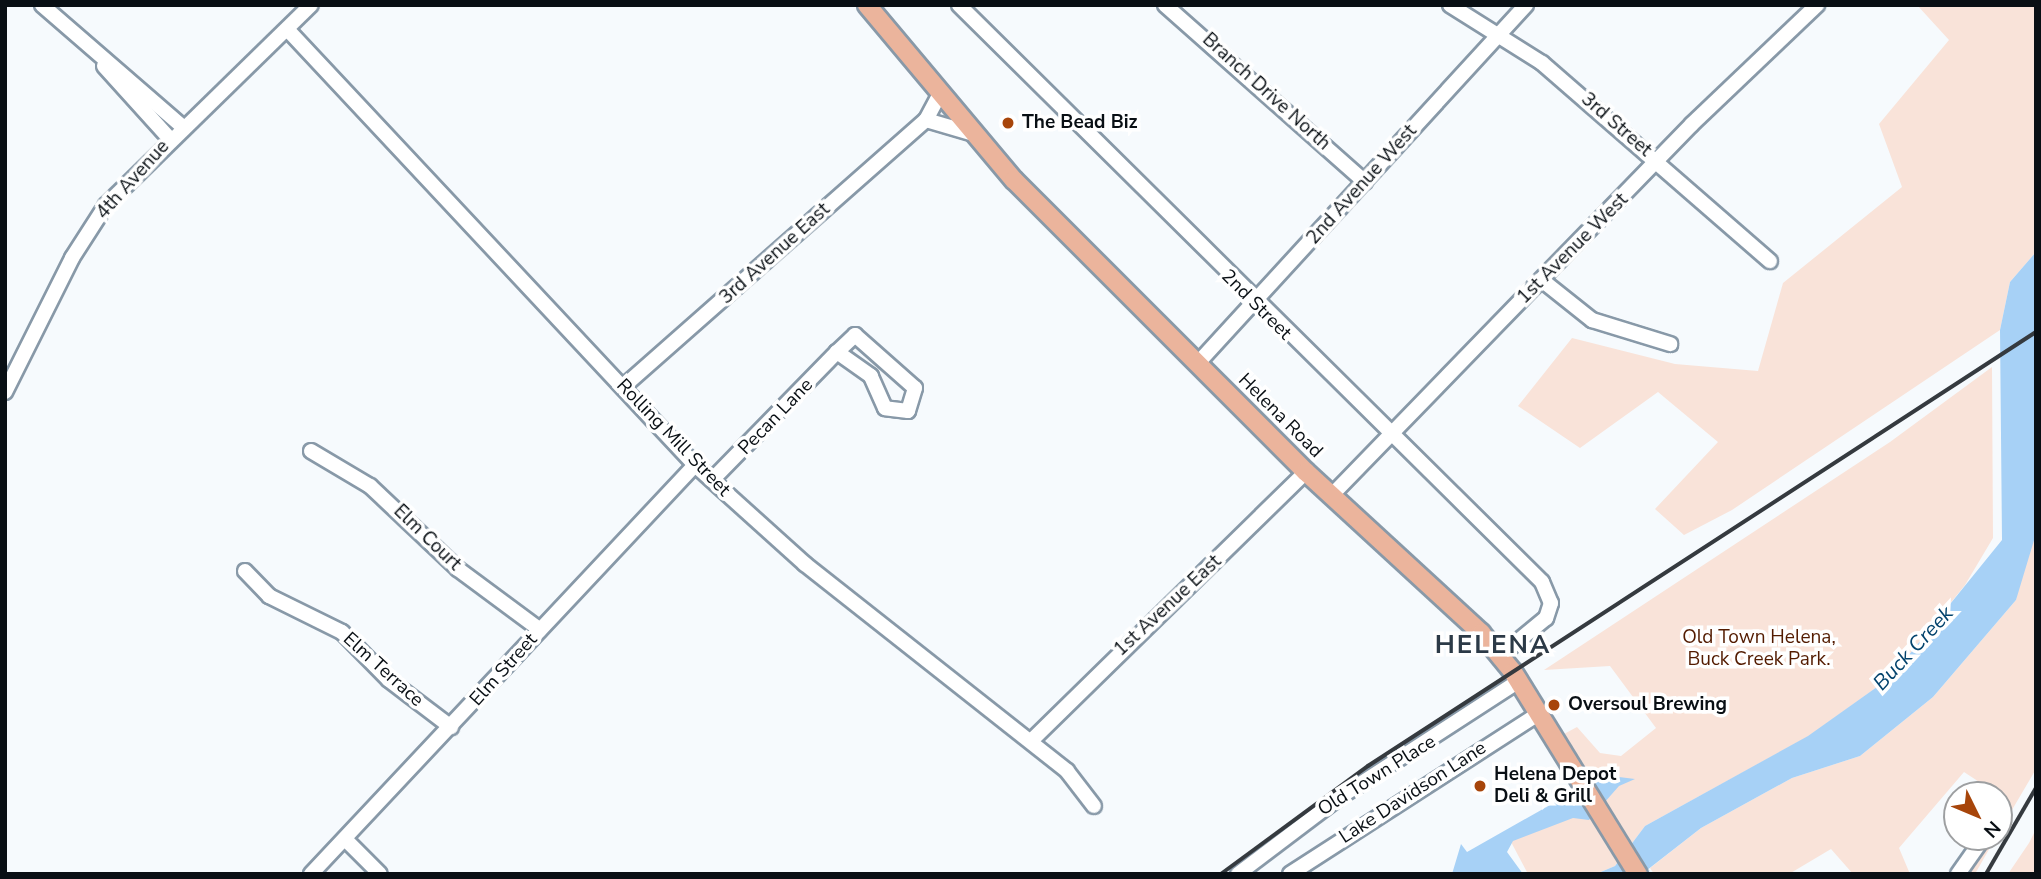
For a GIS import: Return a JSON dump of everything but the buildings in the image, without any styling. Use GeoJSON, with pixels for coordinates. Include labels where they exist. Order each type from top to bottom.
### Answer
{"type":"FeatureCollection","features":[{"type":"Feature","properties":{"kind":"main road","name":"Helena Road"},"geometry":{"type":"LineString","coordinates":[[867,5],[974,134],[1197,364],[1331,496],[1501,655],[1638,874]]}},
{"type":"Feature","properties":{"kind":"street"},"geometry":{"type":"LineString","coordinates":[[42,5],[99,59],[183,127]]}},
{"type":"Feature","properties":{"kind":"street","name":"4th Avenue"},"geometry":{"type":"LineString","coordinates":[[5,392],[83,239],[119,189],[169,138],[311,5]]}},
{"type":"Feature","properties":{"kind":"street","name":"2nd Street"},"geometry":{"type":"LineString","coordinates":[[959,5],[1254,304],[1542,582],[1551,603],[1539,626],[1501,655]]}},
{"type":"Feature","properties":{"kind":"street","name":"Branch Drive North"},"geometry":{"type":"LineString","coordinates":[[1164,5],[1365,182]]}},
{"type":"Feature","properties":{"kind":"street","name":"3rd Street"},"geometry":{"type":"LineString","coordinates":[[1450,5],[1499,34],[1657,162],[1770,261]]}},
{"type":"Feature","properties":{"kind":"street","name":"2nd Avenue West"},"geometry":{"type":"LineString","coordinates":[[1197,364],[1526,5]]}},
{"type":"Feature","properties":{"kind":"street","name":"1st Avenue West"},"geometry":{"type":"LineString","coordinates":[[1331,496],[1657,162],[1817,5]]}},
{"type":"Feature","properties":{"kind":"street","name":"Rolling Mill Street"},"geometry":{"type":"LineString","coordinates":[[287,29],[695,465],[805,564],[1031,741],[1079,782],[1094,806]]}},
{"type":"Feature","properties":{"kind":"street"},"geometry":{"type":"LineString","coordinates":[[99,59],[169,138]]}},
{"type":"Feature","properties":{"kind":"street","name":"3rd Avenue East"},"geometry":{"type":"LineString","coordinates":[[623,387],[926,120],[940,94]]}},
{"type":"Feature","properties":{"kind":"street"},"geometry":{"type":"LineString","coordinates":[[926,120],[974,134]]}},
{"type":"Feature","properties":{"kind":"street"},"geometry":{"type":"LineString","coordinates":[[1543,281],[1592,320],[1670,344]]}},
{"type":"Feature","properties":{"kind":"street","name":"Pecan Lane"},"geometry":{"type":"LineString","coordinates":[[712,480],[850,337],[865,339],[915,388],[913,407],[890,412],[871,376],[837,352]]}},
{"type":"Feature","properties":{"kind":"street","name":"Elm Court"},"geometry":{"type":"LineString","coordinates":[[310,451],[370,486],[458,569],[540,631]]}},
{"type":"Feature","properties":{"kind":"street","name":"Elm Street"},"geometry":{"type":"LineString","coordinates":[[311,874],[695,465]]}},
{"type":"Feature","properties":{"kind":"street","name":"1st Avenue East"},"geometry":{"type":"LineString","coordinates":[[1031,741],[1306,472]]}},
{"type":"Feature","properties":{"kind":"street","name":"Elm Terrace"},"geometry":{"type":"LineString","coordinates":[[244,571],[269,596],[342,632],[389,680],[451,727]]}},
{"type":"Feature","properties":{"kind":"street","name":"Old Town Place"},"geometry":{"type":"LineString","coordinates":[[1237,874],[1338,799],[1519,681]]}},
{"type":"Feature","properties":{"kind":"street","name":"Lake Davidson Lane"},"geometry":{"type":"LineString","coordinates":[[1290,874],[1538,714]]}},
{"type":"Feature","properties":{"kind":"street"},"geometry":{"type":"LineString","coordinates":[[345,839],[380,874]]}},
{"type":"Feature","properties":{"kind":"street"},"geometry":{"type":"LineString","coordinates":[[1958,874],[1974,851]]}},
{"type":"Feature","properties":{"kind":"green space"},"geometry":{"type":"Polygon","coordinates":[[[1917,5],[2036,5],[2036,252],[2010,282],[2000,330],[1732,510],[1684,535],[1655,509],[1718,442],[1658,392],[1580,448],[1518,406],[1572,338],[1675,364],[1758,371],[1783,283],[1902,187],[1879,124],[1949,40],[1917,5]]]}},
{"type":"Feature","properties":{"kind":"green space","name":"Old Town Helena, Buck Creek Park."},"geometry":{"type":"Polygon","coordinates":[[[1992,367],[1993,538],[1965,585],[1891,677],[1809,736],[1645,826],[1615,866],[1596,874],[1528,874],[1510,840],[1590,775],[1564,734],[1577,727],[1600,753],[1621,756],[1656,728],[1610,666],[1544,670],[1890,442],[1992,367]]]}},
{"type":"Feature","properties":{"kind":"green space"},"geometry":{"type":"Polygon","coordinates":[[[2036,402],[2036,769],[2013,808],[2013,781],[1978,781],[1964,772],[1956,781],[1943,781],[1943,797],[1899,848],[1910,874],[1853,874],[1831,849],[1789,874],[1654,874],[1650,868],[1701,828],[1792,778],[1860,756],[1933,697],[2016,600],[2036,402]]]}},
{"type":"Feature","properties":{"kind":"green space"},"geometry":{"type":"Polygon","coordinates":[[[2036,829],[2036,874],[2008,874],[2029,843],[2036,829]]]}},
{"type":"Feature","properties":{"kind":"green space"},"geometry":{"type":"Polygon","coordinates":[[[1977,851],[1988,851],[1975,874],[1963,874],[1977,851]]]}},
{"type":"Feature","properties":{"kind":"water"},"geometry":{"type":"Polygon","coordinates":[[[2036,252],[2035,537],[2016,600],[1933,697],[1860,756],[1792,778],[1701,828],[1642,874],[1596,874],[1615,866],[1645,826],[1808,736],[1891,677],[2002,540],[2000,330],[2010,282],[2036,252]]]}},
{"type":"Feature","properties":{"kind":"water"},"geometry":{"type":"Polygon","coordinates":[[[1603,775],[1635,779],[1619,786],[1589,820],[1573,818],[1513,841],[1507,852],[1523,874],[1452,874],[1461,844],[1467,852],[1603,775]]]}},
{"type":"Feature","properties":{"kind":"railway"},"geometry":{"type":"LineString","coordinates":[[1221,874],[1368,766],[2036,332]]}},
{"type":"Feature","properties":{"kind":"railway"},"geometry":{"type":"LineString","coordinates":[[1986,874],[2036,788]]}},
{"type":"Feature","properties":{"kind":"place","name":"The Bead Biz"},"geometry":{"type":"Point","coordinates":[1008,123]}},
{"type":"Feature","properties":{"kind":"place","name":"Oversoul Brewing"},"geometry":{"type":"Point","coordinates":[1554,705]}},
{"type":"Feature","properties":{"kind":"place","name":"Helena Depot Deli & Grill"},"geometry":{"type":"Point","coordinates":[1480,786]}},
{"type":"Feature","properties":{"kind":"district","name":"HELENA"},"geometry":{"type":"Point","coordinates":[1493,645]}},
{"type":"Feature","properties":{"kind":"water label","name":"Buck Creek"},"geometry":{"type":"Point","coordinates":[1913,648]}}]}
